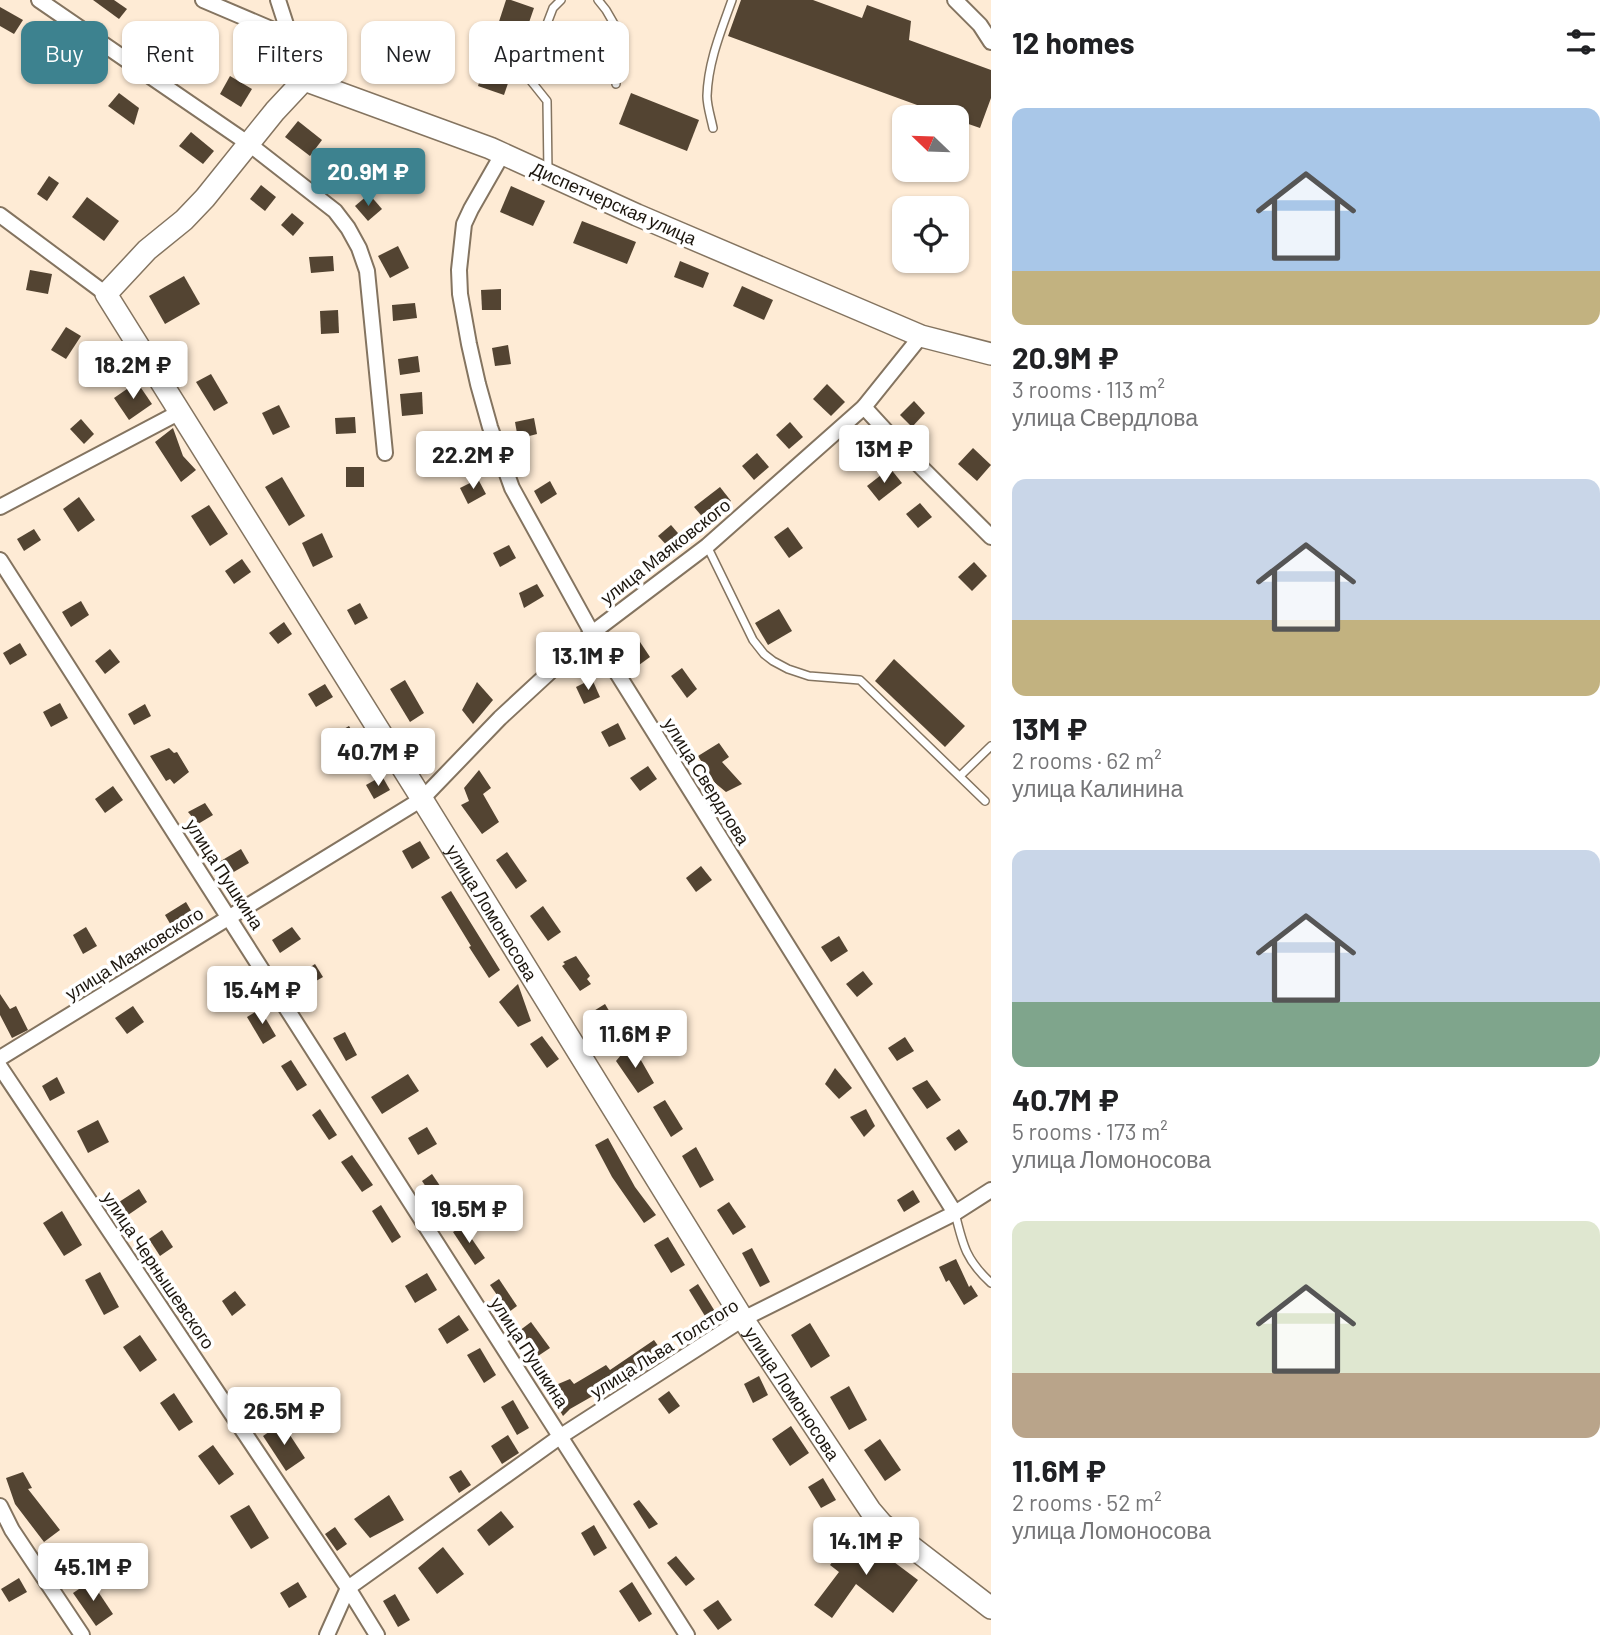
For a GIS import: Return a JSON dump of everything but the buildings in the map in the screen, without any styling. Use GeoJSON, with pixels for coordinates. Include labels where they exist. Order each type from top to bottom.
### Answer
{"type":"FeatureCollection","features":[{"type":"Feature","properties":{"kind":"street"},"geometry":{"type":"LineString","coordinates":[[39,0],[249,144],[335,211],[348,228],[359,248],[369,282],[384,453]]}},
{"type":"Feature","properties":{"kind":"street"},"geometry":{"type":"LineString","coordinates":[[203,0],[252,21]]}},
{"type":"Feature","properties":{"kind":"street"},"geometry":{"type":"LineString","coordinates":[[278,0],[285,21]]}},
{"type":"Feature","properties":{"kind":"street"},"geometry":{"type":"LineString","coordinates":[[957,0],[980,25],[991,42]]}},
{"type":"Feature","properties":{"kind":"street"},"geometry":{"type":"LineString","coordinates":[[106,294],[147,250],[177,226],[205,198],[300,84]]}},
{"type":"Feature","properties":{"kind":"street","name":"Диспетчерская улица"},"geometry":{"type":"LineString","coordinates":[[315,84],[503,153],[637,215],[921,336],[991,354]]}},
{"type":"Feature","properties":{"kind":"street","name":"улица Свердлова"},"geometry":{"type":"LineString","coordinates":[[503,153],[464,224],[459,270],[460,294],[469,344],[489,427],[512,488],[592,633],[955,1213]]}},
{"type":"Feature","properties":{"kind":"street","name":"улица Ломоносова"},"geometry":{"type":"LineString","coordinates":[[0,215],[106,294],[743,1319],[870,1510],[882,1524],[991,1608]]}},
{"type":"Feature","properties":{"kind":"street","name":"улица Маяковского"},"geometry":{"type":"LineString","coordinates":[[0,1058],[422,799],[500,718],[592,633],[707,546],[864,407],[921,336]]}},
{"type":"Feature","properties":{"kind":"street"},"geometry":{"type":"LineString","coordinates":[[864,407],[991,537]]}},
{"type":"Feature","properties":{"kind":"street"},"geometry":{"type":"LineString","coordinates":[[0,507],[180,412]]}},
{"type":"Feature","properties":{"kind":"street","name":"улица Пушкина"},"geometry":{"type":"LineString","coordinates":[[0,560],[687,1635]]}},
{"type":"Feature","properties":{"kind":"street","name":"улица Чернышевского"},"geometry":{"type":"LineString","coordinates":[[0,1067],[377,1635]]}},
{"type":"Feature","properties":{"kind":"street","name":"улица Льва Толстого"},"geometry":{"type":"LineString","coordinates":[[348,1588],[561,1436],[743,1319],[955,1213],[991,1190]]}},
{"type":"Feature","properties":{"kind":"street"},"geometry":{"type":"LineString","coordinates":[[0,1506],[12,1530],[82,1635]]}},
{"type":"Feature","properties":{"kind":"street"},"geometry":{"type":"LineString","coordinates":[[327,1635],[348,1588]]}},
{"type":"Feature","properties":{"kind":"lane"},"geometry":{"type":"LineString","coordinates":[[548,173],[547,101],[527,76],[553,8],[561,0]]}},
{"type":"Feature","properties":{"kind":"lane"},"geometry":{"type":"LineString","coordinates":[[598,0],[612,21]]}},
{"type":"Feature","properties":{"kind":"lane"},"geometry":{"type":"LineString","coordinates":[[713,128],[707,97],[710,74],[715,46],[732,0]]}},
{"type":"Feature","properties":{"kind":"lane"},"geometry":{"type":"LineString","coordinates":[[707,546],[754,640],[764,654],[781,665],[809,676],[860,680],[985,801]]}},
{"type":"Feature","properties":{"kind":"lane"},"geometry":{"type":"LineString","coordinates":[[960,776],[991,746]]}},
{"type":"Feature","properties":{"kind":"lane","name":"улица Свердлова"},"geometry":{"type":"LineString","coordinates":[[955,1213],[964,1250],[976,1270],[991,1283]]}}]}
